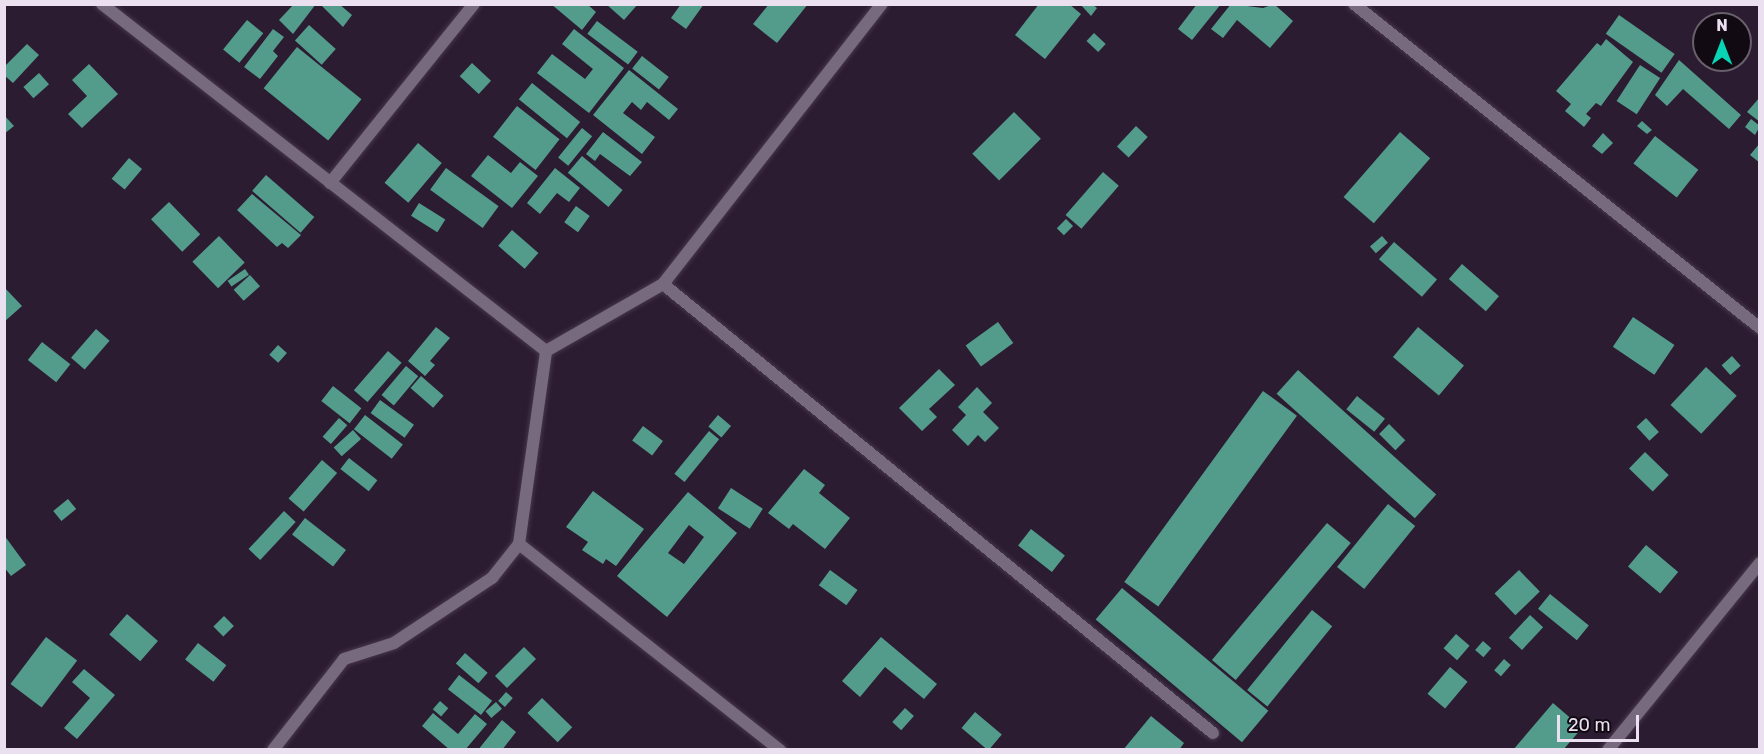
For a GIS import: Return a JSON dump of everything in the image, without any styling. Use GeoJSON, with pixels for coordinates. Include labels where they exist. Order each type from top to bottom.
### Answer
{"type":"FeatureCollection","features":[{"type":"Feature","properties":{"kind":"street"},"geometry":{"type":"LineString","coordinates":[[102,4],[546,351]]}},
{"type":"Feature","properties":{"kind":"street"},"geometry":{"type":"LineString","coordinates":[[330,183],[474,4]]}},
{"type":"Feature","properties":{"kind":"street"},"geometry":{"type":"LineString","coordinates":[[546,351],[663,284],[882,4]]}},
{"type":"Feature","properties":{"kind":"street"},"geometry":{"type":"LineString","coordinates":[[1354,4],[1760,328]]}},
{"type":"Feature","properties":{"kind":"street"},"geometry":{"type":"LineString","coordinates":[[663,284],[1212,733]]}},
{"type":"Feature","properties":{"kind":"street"},"geometry":{"type":"LineString","coordinates":[[273,750],[344,659],[394,643],[482,585],[519,544],[546,351]]}},
{"type":"Feature","properties":{"kind":"street"},"geometry":{"type":"LineString","coordinates":[[519,544],[780,750]]}},
{"type":"Feature","properties":{"kind":"street"},"geometry":{"type":"LineString","coordinates":[[1608,750],[1760,563]]}},
{"type":"Feature","properties":{"kind":"building"},"geometry":{"type":"Polygon","coordinates":[[[294,4],[316,4],[293,34],[279,20],[294,4]]]}},
{"type":"Feature","properties":{"kind":"building"},"geometry":{"type":"Polygon","coordinates":[[[320,4],[339,4],[352,15],[343,27],[320,4]]]}},
{"type":"Feature","properties":{"kind":"building"},"geometry":{"type":"Polygon","coordinates":[[[551,4],[587,4],[596,12],[582,30],[551,4]]]}},
{"type":"Feature","properties":{"kind":"building"},"geometry":{"type":"Polygon","coordinates":[[[606,4],[638,4],[624,20],[606,4]]]}},
{"type":"Feature","properties":{"kind":"building"},"geometry":{"type":"Polygon","coordinates":[[[681,4],[704,4],[686,29],[671,18],[681,4]]]}},
{"type":"Feature","properties":{"kind":"building"},"geometry":{"type":"Polygon","coordinates":[[[769,4],[808,4],[777,43],[753,24],[769,4]]]}},
{"type":"Feature","properties":{"kind":"building"},"geometry":{"type":"Polygon","coordinates":[[[1039,4],[1069,4],[1081,14],[1045,59],[1015,35],[1039,4]]]}},
{"type":"Feature","properties":{"kind":"building"},"geometry":{"type":"Polygon","coordinates":[[[1080,4],[1092,4],[1097,8],[1091,16],[1080,4]]]}},
{"type":"Feature","properties":{"kind":"building"},"geometry":{"type":"Polygon","coordinates":[[[1197,4],[1221,4],[1192,40],[1178,29],[1197,4]]]}},
{"type":"Feature","properties":{"kind":"building"},"geometry":{"type":"Polygon","coordinates":[[[1231,4],[1263,8],[1274,4],[1293,21],[1270,48],[1237,20],[1223,38],[1211,29],[1231,4]]]}},
{"type":"Feature","properties":{"kind":"building"},"geometry":{"type":"Polygon","coordinates":[[[1619,15],[1675,54],[1662,73],[1606,34],[1619,15]]]}},
{"type":"Feature","properties":{"kind":"building"},"geometry":{"type":"Polygon","coordinates":[[[247,20],[263,33],[239,63],[223,50],[247,20]]]}},
{"type":"Feature","properties":{"kind":"building"},"geometry":{"type":"Polygon","coordinates":[[[597,21],[638,52],[628,64],[587,34],[597,21]]]}},
{"type":"Feature","properties":{"kind":"building"},"geometry":{"type":"Polygon","coordinates":[[[309,25],[336,49],[322,65],[295,41],[309,25]]]}},
{"type":"Feature","properties":{"kind":"building"},"geometry":{"type":"Polygon","coordinates":[[[273,29],[284,37],[273,51],[278,56],[260,79],[244,67],[273,29]]]}},
{"type":"Feature","properties":{"kind":"building"},"geometry":{"type":"Polygon","coordinates":[[[574,29],[624,68],[589,113],[537,73],[552,54],[585,79],[593,69],[562,44],[574,29]]]}},
{"type":"Feature","properties":{"kind":"building"},"geometry":{"type":"Polygon","coordinates":[[[1094,33],[1106,44],[1098,52],[1086,41],[1094,33]]]}},
{"type":"Feature","properties":{"kind":"building"},"geometry":{"type":"Polygon","coordinates":[[[1606,39],[1633,62],[1601,106],[1596,103],[1586,114],[1591,118],[1584,127],[1565,111],[1571,104],[1556,91],[1597,43],[1601,46],[1606,39]]]}},
{"type":"Feature","properties":{"kind":"building"},"geometry":{"type":"Polygon","coordinates":[[[27,44],[39,55],[13,83],[4,75],[4,67],[27,44]]]}},
{"type":"Feature","properties":{"kind":"building"},"geometry":{"type":"Polygon","coordinates":[[[297,47],[362,99],[328,140],[264,88],[297,47]]]}},
{"type":"Feature","properties":{"kind":"building"},"geometry":{"type":"Polygon","coordinates":[[[642,56],[669,77],[659,90],[632,69],[642,56]]]}},
{"type":"Feature","properties":{"kind":"building"},"geometry":{"type":"Polygon","coordinates":[[[1679,60],[1741,115],[1729,129],[1683,89],[1667,106],[1655,95],[1679,60]]]}},
{"type":"Feature","properties":{"kind":"building"},"geometry":{"type":"Polygon","coordinates":[[[472,63],[491,81],[479,94],[460,76],[472,63]]]}},
{"type":"Feature","properties":{"kind":"building"},"geometry":{"type":"Polygon","coordinates":[[[89,64],[118,94],[82,128],[68,114],[87,96],[72,80],[89,64]]]}},
{"type":"Feature","properties":{"kind":"building"},"geometry":{"type":"Polygon","coordinates":[[[1640,65],[1660,78],[1637,114],[1617,101],[1640,65]]]}},
{"type":"Feature","properties":{"kind":"building"},"geometry":{"type":"Polygon","coordinates":[[[629,70],[678,109],[669,120],[647,102],[641,110],[632,102],[623,113],[655,137],[642,154],[593,115],[629,70]]]}},
{"type":"Feature","properties":{"kind":"building"},"geometry":{"type":"Polygon","coordinates":[[[39,73],[49,84],[33,98],[23,87],[39,73]]]}},
{"type":"Feature","properties":{"kind":"building"},"geometry":{"type":"Polygon","coordinates":[[[532,83],[580,122],[567,138],[519,99],[532,83]]]}},
{"type":"Feature","properties":{"kind":"building"},"geometry":{"type":"Polygon","coordinates":[[[1760,97],[1760,122],[1747,112],[1760,97]]]}},
{"type":"Feature","properties":{"kind":"building"},"geometry":{"type":"Polygon","coordinates":[[[517,106],[560,139],[536,170],[493,137],[517,106]]]}},
{"type":"Feature","properties":{"kind":"building"},"geometry":{"type":"Polygon","coordinates":[[[1014,112],[1041,139],[999,181],[972,154],[1014,112]]]}},
{"type":"Feature","properties":{"kind":"building"},"geometry":{"type":"Polygon","coordinates":[[[4,115],[14,126],[4,134],[4,115]]]}},
{"type":"Feature","properties":{"kind":"building"},"geometry":{"type":"Polygon","coordinates":[[[1751,119],[1760,126],[1755,135],[1745,127],[1751,119]]]}},
{"type":"Feature","properties":{"kind":"building"},"geometry":{"type":"Polygon","coordinates":[[[1642,121],[1652,130],[1647,134],[1637,126],[1642,121]]]}},
{"type":"Feature","properties":{"kind":"building"},"geometry":{"type":"Polygon","coordinates":[[[1136,126],[1148,137],[1129,157],[1117,146],[1136,126]]]}},
{"type":"Feature","properties":{"kind":"building"},"geometry":{"type":"Polygon","coordinates":[[[582,128],[592,136],[568,166],[558,158],[582,128]]]}},
{"type":"Feature","properties":{"kind":"building"},"geometry":{"type":"Polygon","coordinates":[[[603,132],[642,162],[630,176],[600,154],[595,161],[586,154],[603,132]]]}},
{"type":"Feature","properties":{"kind":"building"},"geometry":{"type":"Polygon","coordinates":[[[1400,132],[1430,158],[1374,223],[1344,197],[1400,132]]]}},
{"type":"Feature","properties":{"kind":"building"},"geometry":{"type":"Polygon","coordinates":[[[1603,133],[1613,143],[1602,154],[1592,146],[1603,133]]]}},
{"type":"Feature","properties":{"kind":"building"},"geometry":{"type":"Polygon","coordinates":[[[1655,136],[1698,170],[1677,197],[1633,164],[1655,136]]]}},
{"type":"Feature","properties":{"kind":"building"},"geometry":{"type":"Polygon","coordinates":[[[418,143],[442,163],[408,203],[385,183],[418,143]]]}},
{"type":"Feature","properties":{"kind":"building"},"geometry":{"type":"Polygon","coordinates":[[[1760,143],[1760,163],[1750,155],[1760,143]]]}},
{"type":"Feature","properties":{"kind":"building"},"geometry":{"type":"Polygon","coordinates":[[[488,155],[511,173],[520,162],[538,176],[512,208],[471,176],[488,155]]]}},
{"type":"Feature","properties":{"kind":"building"},"geometry":{"type":"Polygon","coordinates":[[[582,156],[623,190],[608,207],[568,173],[582,156]]]}},
{"type":"Feature","properties":{"kind":"building"},"geometry":{"type":"Polygon","coordinates":[[[129,158],[142,169],[125,190],[112,179],[129,158]]]}},
{"type":"Feature","properties":{"kind":"building"},"geometry":{"type":"Polygon","coordinates":[[[446,168],[499,206],[483,228],[430,190],[446,168]]]}},
{"type":"Feature","properties":{"kind":"building"},"geometry":{"type":"Polygon","coordinates":[[[555,168],[580,188],[569,202],[557,193],[540,214],[527,203],[555,168]]]}},
{"type":"Feature","properties":{"kind":"building"},"geometry":{"type":"Polygon","coordinates":[[[1103,172],[1119,186],[1081,229],[1066,215],[1103,172]]]}},
{"type":"Feature","properties":{"kind":"building"},"geometry":{"type":"Polygon","coordinates":[[[266,175],[314,217],[301,233],[252,191],[266,175]]]}},
{"type":"Feature","properties":{"kind":"building"},"geometry":{"type":"Polygon","coordinates":[[[252,194],[301,235],[288,248],[282,243],[277,247],[237,210],[252,194]]]}},
{"type":"Feature","properties":{"kind":"building"},"geometry":{"type":"Polygon","coordinates":[[[169,202],[200,234],[182,252],[151,219],[169,202]]]}},
{"type":"Feature","properties":{"kind":"building"},"geometry":{"type":"Polygon","coordinates":[[[419,203],[445,219],[437,232],[411,216],[419,203]]]}},
{"type":"Feature","properties":{"kind":"building"},"geometry":{"type":"Polygon","coordinates":[[[576,206],[590,216],[578,232],[564,222],[576,206]]]}},
{"type":"Feature","properties":{"kind":"building"},"geometry":{"type":"Polygon","coordinates":[[[1066,219],[1073,226],[1064,235],[1057,228],[1066,219]]]}},
{"type":"Feature","properties":{"kind":"building"},"geometry":{"type":"Polygon","coordinates":[[[512,230],[538,253],[525,269],[498,246],[512,230]]]}},
{"type":"Feature","properties":{"kind":"building"},"geometry":{"type":"Polygon","coordinates":[[[219,236],[245,263],[218,288],[192,262],[219,236]]]}},
{"type":"Feature","properties":{"kind":"building"},"geometry":{"type":"Polygon","coordinates":[[[1382,236],[1388,243],[1376,253],[1370,246],[1382,236]]]}},
{"type":"Feature","properties":{"kind":"building"},"geometry":{"type":"Polygon","coordinates":[[[1394,242],[1437,279],[1422,297],[1379,259],[1394,242]]]}},
{"type":"Feature","properties":{"kind":"building"},"geometry":{"type":"Polygon","coordinates":[[[1462,264],[1499,296],[1486,311],[1449,279],[1462,264]]]}},
{"type":"Feature","properties":{"kind":"building"},"geometry":{"type":"Polygon","coordinates":[[[245,269],[249,275],[232,287],[228,281],[245,269]]]}},
{"type":"Feature","properties":{"kind":"building"},"geometry":{"type":"Polygon","coordinates":[[[250,275],[260,286],[244,301],[234,290],[250,275]]]}},
{"type":"Feature","properties":{"kind":"building"},"geometry":{"type":"Polygon","coordinates":[[[4,287],[22,306],[4,322],[4,287]]]}},
{"type":"Feature","properties":{"kind":"building"},"geometry":{"type":"Polygon","coordinates":[[[1633,317],[1674,345],[1654,375],[1613,347],[1633,317]]]}},
{"type":"Feature","properties":{"kind":"building"},"geometry":{"type":"Polygon","coordinates":[[[998,322],[1013,343],[981,367],[966,346],[998,322]]]}},
{"type":"Feature","properties":{"kind":"building"},"geometry":{"type":"Polygon","coordinates":[[[436,327],[450,338],[430,361],[435,365],[425,376],[408,361],[436,327]]]}},
{"type":"Feature","properties":{"kind":"building"},"geometry":{"type":"Polygon","coordinates":[[[1418,327],[1464,366],[1439,395],[1393,357],[1418,327]]]}},
{"type":"Feature","properties":{"kind":"building"},"geometry":{"type":"Polygon","coordinates":[[[96,329],[110,341],[85,369],[71,358],[96,329]]]}},
{"type":"Feature","properties":{"kind":"building"},"geometry":{"type":"Polygon","coordinates":[[[42,342],[70,364],[56,382],[28,360],[42,342]]]}},
{"type":"Feature","properties":{"kind":"building"},"geometry":{"type":"Polygon","coordinates":[[[278,345],[287,353],[278,363],[269,355],[278,345]]]}},
{"type":"Feature","properties":{"kind":"building"},"geometry":{"type":"Polygon","coordinates":[[[388,351],[402,363],[367,402],[354,390],[388,351]]]}},
{"type":"Feature","properties":{"kind":"building"},"geometry":{"type":"Polygon","coordinates":[[[1732,356],[1741,366],[1730,375],[1722,365],[1732,356]]]}},
{"type":"Feature","properties":{"kind":"building"},"geometry":{"type":"Polygon","coordinates":[[[406,366],[418,376],[394,405],[382,395],[406,366]]]}},
{"type":"Feature","properties":{"kind":"building"},"geometry":{"type":"Polygon","coordinates":[[[1706,367],[1737,396],[1701,434],[1671,405],[1706,367]]]}},
{"type":"Feature","properties":{"kind":"building"},"geometry":{"type":"Polygon","coordinates":[[[939,369],[955,385],[929,409],[937,417],[922,431],[899,408],[939,369]]]}},
{"type":"Feature","properties":{"kind":"building"},"geometry":{"type":"Polygon","coordinates":[[[1298,370],[1436,494],[1415,518],[1277,394],[1298,370]]]}},
{"type":"Feature","properties":{"kind":"building"},"geometry":{"type":"Polygon","coordinates":[[[421,376],[444,396],[433,408],[411,388],[421,376]]]}},
{"type":"Feature","properties":{"kind":"building"},"geometry":{"type":"Polygon","coordinates":[[[333,386],[361,408],[350,423],[321,401],[333,386]]]}},
{"type":"Feature","properties":{"kind":"building"},"geometry":{"type":"Polygon","coordinates":[[[977,387],[992,403],[983,412],[999,428],[985,442],[978,435],[968,446],[952,430],[966,415],[958,407],[977,387]]]}},
{"type":"Feature","properties":{"kind":"building"},"geometry":{"type":"Polygon","coordinates":[[[1263,391],[1297,416],[1158,607],[1124,582],[1263,391]]]}},
{"type":"Feature","properties":{"kind":"building"},"geometry":{"type":"Polygon","coordinates":[[[1357,396],[1385,419],[1374,432],[1346,409],[1357,396]]]}},
{"type":"Feature","properties":{"kind":"building"},"geometry":{"type":"Polygon","coordinates":[[[380,400],[414,425],[405,438],[371,413],[380,400]]]}},
{"type":"Feature","properties":{"kind":"building"},"geometry":{"type":"Polygon","coordinates":[[[365,415],[403,445],[392,459],[354,429],[365,415]]]}},
{"type":"Feature","properties":{"kind":"building"},"geometry":{"type":"Polygon","coordinates":[[[718,415],[731,426],[721,437],[708,426],[718,415]]]}},
{"type":"Feature","properties":{"kind":"building"},"geometry":{"type":"Polygon","coordinates":[[[339,418],[347,425],[331,444],[323,437],[339,418]]]}},
{"type":"Feature","properties":{"kind":"building"},"geometry":{"type":"Polygon","coordinates":[[[1646,418],[1659,432],[1649,441],[1636,427],[1646,418]]]}},
{"type":"Feature","properties":{"kind":"building"},"geometry":{"type":"Polygon","coordinates":[[[1389,424],[1405,440],[1395,450],[1379,434],[1389,424]]]}},
{"type":"Feature","properties":{"kind":"building"},"geometry":{"type":"Polygon","coordinates":[[[643,426],[663,441],[652,455],[632,440],[643,426]]]}},
{"type":"Feature","properties":{"kind":"building"},"geometry":{"type":"Polygon","coordinates":[[[353,430],[361,439],[342,456],[334,447],[353,430]]]}},
{"type":"Feature","properties":{"kind":"building"},"geometry":{"type":"Polygon","coordinates":[[[709,431],[719,439],[684,482],[674,474],[709,431]]]}},
{"type":"Feature","properties":{"kind":"building"},"geometry":{"type":"Polygon","coordinates":[[[1645,452],[1669,475],[1653,491],[1629,469],[1645,452]]]}},
{"type":"Feature","properties":{"kind":"building"},"geometry":{"type":"Polygon","coordinates":[[[349,458],[377,480],[369,491],[340,469],[349,458]]]}},
{"type":"Feature","properties":{"kind":"building"},"geometry":{"type":"Polygon","coordinates":[[[322,460],[337,473],[304,512],[289,498],[322,460]]]}},
{"type":"Feature","properties":{"kind":"building"},"geometry":{"type":"Polygon","coordinates":[[[804,469],[825,485],[819,493],[850,518],[825,549],[793,524],[789,529],[768,513],[804,469]]]}},
{"type":"Feature","properties":{"kind":"building"},"geometry":{"type":"Polygon","coordinates":[[[731,488],[763,509],[750,529],[718,508],[731,488]]]}},
{"type":"Feature","properties":{"kind":"building"},"geometry":{"type":"Polygon","coordinates":[[[593,491],[644,529],[616,566],[606,559],[603,564],[582,550],[588,542],[566,527],[593,491]]]}},
{"type":"Feature","properties":{"kind":"building"},"geometry":{"type":"Polygon","coordinates":[[[688,492],[737,533],[667,617],[617,576],[688,492]],[[689,525],[668,553],[684,564],[704,537],[689,525]]]}},
{"type":"Feature","properties":{"kind":"building"},"geometry":{"type":"Polygon","coordinates":[[[68,499],[76,509],[61,521],[53,511],[68,499]]]}},
{"type":"Feature","properties":{"kind":"building"},"geometry":{"type":"Polygon","coordinates":[[[1388,504],[1415,526],[1364,589],[1337,567],[1388,504]]]}},
{"type":"Feature","properties":{"kind":"building"},"geometry":{"type":"Polygon","coordinates":[[[284,511],[296,522],[260,560],[249,549],[284,511]]]}},
{"type":"Feature","properties":{"kind":"building"},"geometry":{"type":"Polygon","coordinates":[[[305,518],[346,550],[333,567],[292,535],[305,518]]]}},
{"type":"Feature","properties":{"kind":"building"},"geometry":{"type":"Polygon","coordinates":[[[1327,523],[1351,543],[1236,680],[1212,660],[1327,523]]]}},
{"type":"Feature","properties":{"kind":"building"},"geometry":{"type":"Polygon","coordinates":[[[1031,529],[1065,555],[1052,572],[1018,546],[1031,529]]]}},
{"type":"Feature","properties":{"kind":"building"},"geometry":{"type":"Polygon","coordinates":[[[4,535],[26,565],[11,576],[4,567],[4,535]]]}},
{"type":"Feature","properties":{"kind":"building"},"geometry":{"type":"Polygon","coordinates":[[[1646,545],[1678,572],[1660,593],[1628,566],[1646,545]]]}},
{"type":"Feature","properties":{"kind":"building"},"geometry":{"type":"Polygon","coordinates":[[[830,570],[858,590],[846,605],[819,585],[830,570]]]}},
{"type":"Feature","properties":{"kind":"building"},"geometry":{"type":"Polygon","coordinates":[[[1519,570],[1540,592],[1515,615],[1495,594],[1519,570]]]}},
{"type":"Feature","properties":{"kind":"building"},"geometry":{"type":"Polygon","coordinates":[[[1122,588],[1268,711],[1242,742],[1096,619],[1122,588]]]}},
{"type":"Feature","properties":{"kind":"building"},"geometry":{"type":"Polygon","coordinates":[[[1550,594],[1589,625],[1577,640],[1538,609],[1550,594]]]}},
{"type":"Feature","properties":{"kind":"building"},"geometry":{"type":"Polygon","coordinates":[[[1312,610],[1332,626],[1267,706],[1247,690],[1312,610]]]}},
{"type":"Feature","properties":{"kind":"building"},"geometry":{"type":"Polygon","coordinates":[[[127,614],[158,641],[140,661],[109,634],[127,614]]]}},
{"type":"Feature","properties":{"kind":"building"},"geometry":{"type":"Polygon","coordinates":[[[1530,615],[1543,627],[1522,650],[1509,638],[1530,615]]]}},
{"type":"Feature","properties":{"kind":"building"},"geometry":{"type":"Polygon","coordinates":[[[224,616],[234,626],[223,637],[213,627],[224,616]]]}},
{"type":"Feature","properties":{"kind":"building"},"geometry":{"type":"Polygon","coordinates":[[[1456,634],[1470,646],[1457,660],[1444,648],[1456,634]]]}},
{"type":"Feature","properties":{"kind":"building"},"geometry":{"type":"Polygon","coordinates":[[[46,637],[77,660],[42,708],[10,684],[46,637]]]}},
{"type":"Feature","properties":{"kind":"building"},"geometry":{"type":"Polygon","coordinates":[[[881,637],[937,684],[924,699],[885,667],[860,697],[842,681],[881,637]]]}},
{"type":"Feature","properties":{"kind":"building"},"geometry":{"type":"Polygon","coordinates":[[[1483,641],[1491,648],[1483,657],[1475,650],[1483,641]]]}},
{"type":"Feature","properties":{"kind":"building"},"geometry":{"type":"Polygon","coordinates":[[[198,643],[226,665],[213,682],[185,660],[198,643]]]}},
{"type":"Feature","properties":{"kind":"building"},"geometry":{"type":"Polygon","coordinates":[[[524,647],[536,659],[507,688],[495,676],[524,647]]]}},
{"type":"Feature","properties":{"kind":"building"},"geometry":{"type":"Polygon","coordinates":[[[465,653],[488,673],[478,683],[456,664],[465,653]]]}},
{"type":"Feature","properties":{"kind":"building"},"geometry":{"type":"Polygon","coordinates":[[[1504,659],[1511,665],[1501,676],[1494,670],[1504,659]]]}},
{"type":"Feature","properties":{"kind":"building"},"geometry":{"type":"Polygon","coordinates":[[[1450,667],[1468,682],[1445,709],[1428,694],[1450,667]]]}},
{"type":"Feature","properties":{"kind":"building"},"geometry":{"type":"Polygon","coordinates":[[[84,669],[115,695],[77,739],[64,728],[90,698],[72,682],[84,669]]]}},
{"type":"Feature","properties":{"kind":"building"},"geometry":{"type":"Polygon","coordinates":[[[459,675],[492,701],[481,715],[448,689],[459,675]]]}},
{"type":"Feature","properties":{"kind":"building"},"geometry":{"type":"Polygon","coordinates":[[[506,692],[513,698],[505,707],[498,701],[506,692]]]}},
{"type":"Feature","properties":{"kind":"building"},"geometry":{"type":"Polygon","coordinates":[[[542,698],[572,727],[558,742],[527,713],[542,698]]]}},
{"type":"Feature","properties":{"kind":"building"},"geometry":{"type":"Polygon","coordinates":[[[440,701],[448,708],[441,717],[433,709],[440,701]]]}},
{"type":"Feature","properties":{"kind":"building"},"geometry":{"type":"Polygon","coordinates":[[[496,702],[502,709],[491,718],[485,711],[496,702]]]}},
{"type":"Feature","properties":{"kind":"building"},"geometry":{"type":"Polygon","coordinates":[[[1553,703],[1582,728],[1563,750],[1513,750],[1553,703]]]}},
{"type":"Feature","properties":{"kind":"building"},"geometry":{"type":"Polygon","coordinates":[[[905,708],[914,716],[901,730],[892,722],[905,708]]]}},
{"type":"Feature","properties":{"kind":"building"},"geometry":{"type":"Polygon","coordinates":[[[975,712],[1002,734],[988,750],[962,728],[975,712]]]}},
{"type":"Feature","properties":{"kind":"building"},"geometry":{"type":"Polygon","coordinates":[[[433,713],[458,734],[475,714],[487,724],[465,750],[450,750],[422,726],[433,713]]]}},
{"type":"Feature","properties":{"kind":"building"},"geometry":{"type":"Polygon","coordinates":[[[1151,716],[1184,743],[1179,750],[1123,750],[1151,716]]]}},
{"type":"Feature","properties":{"kind":"building"},"geometry":{"type":"Polygon","coordinates":[[[502,720],[516,732],[502,750],[478,750],[502,720]]]}}]}
